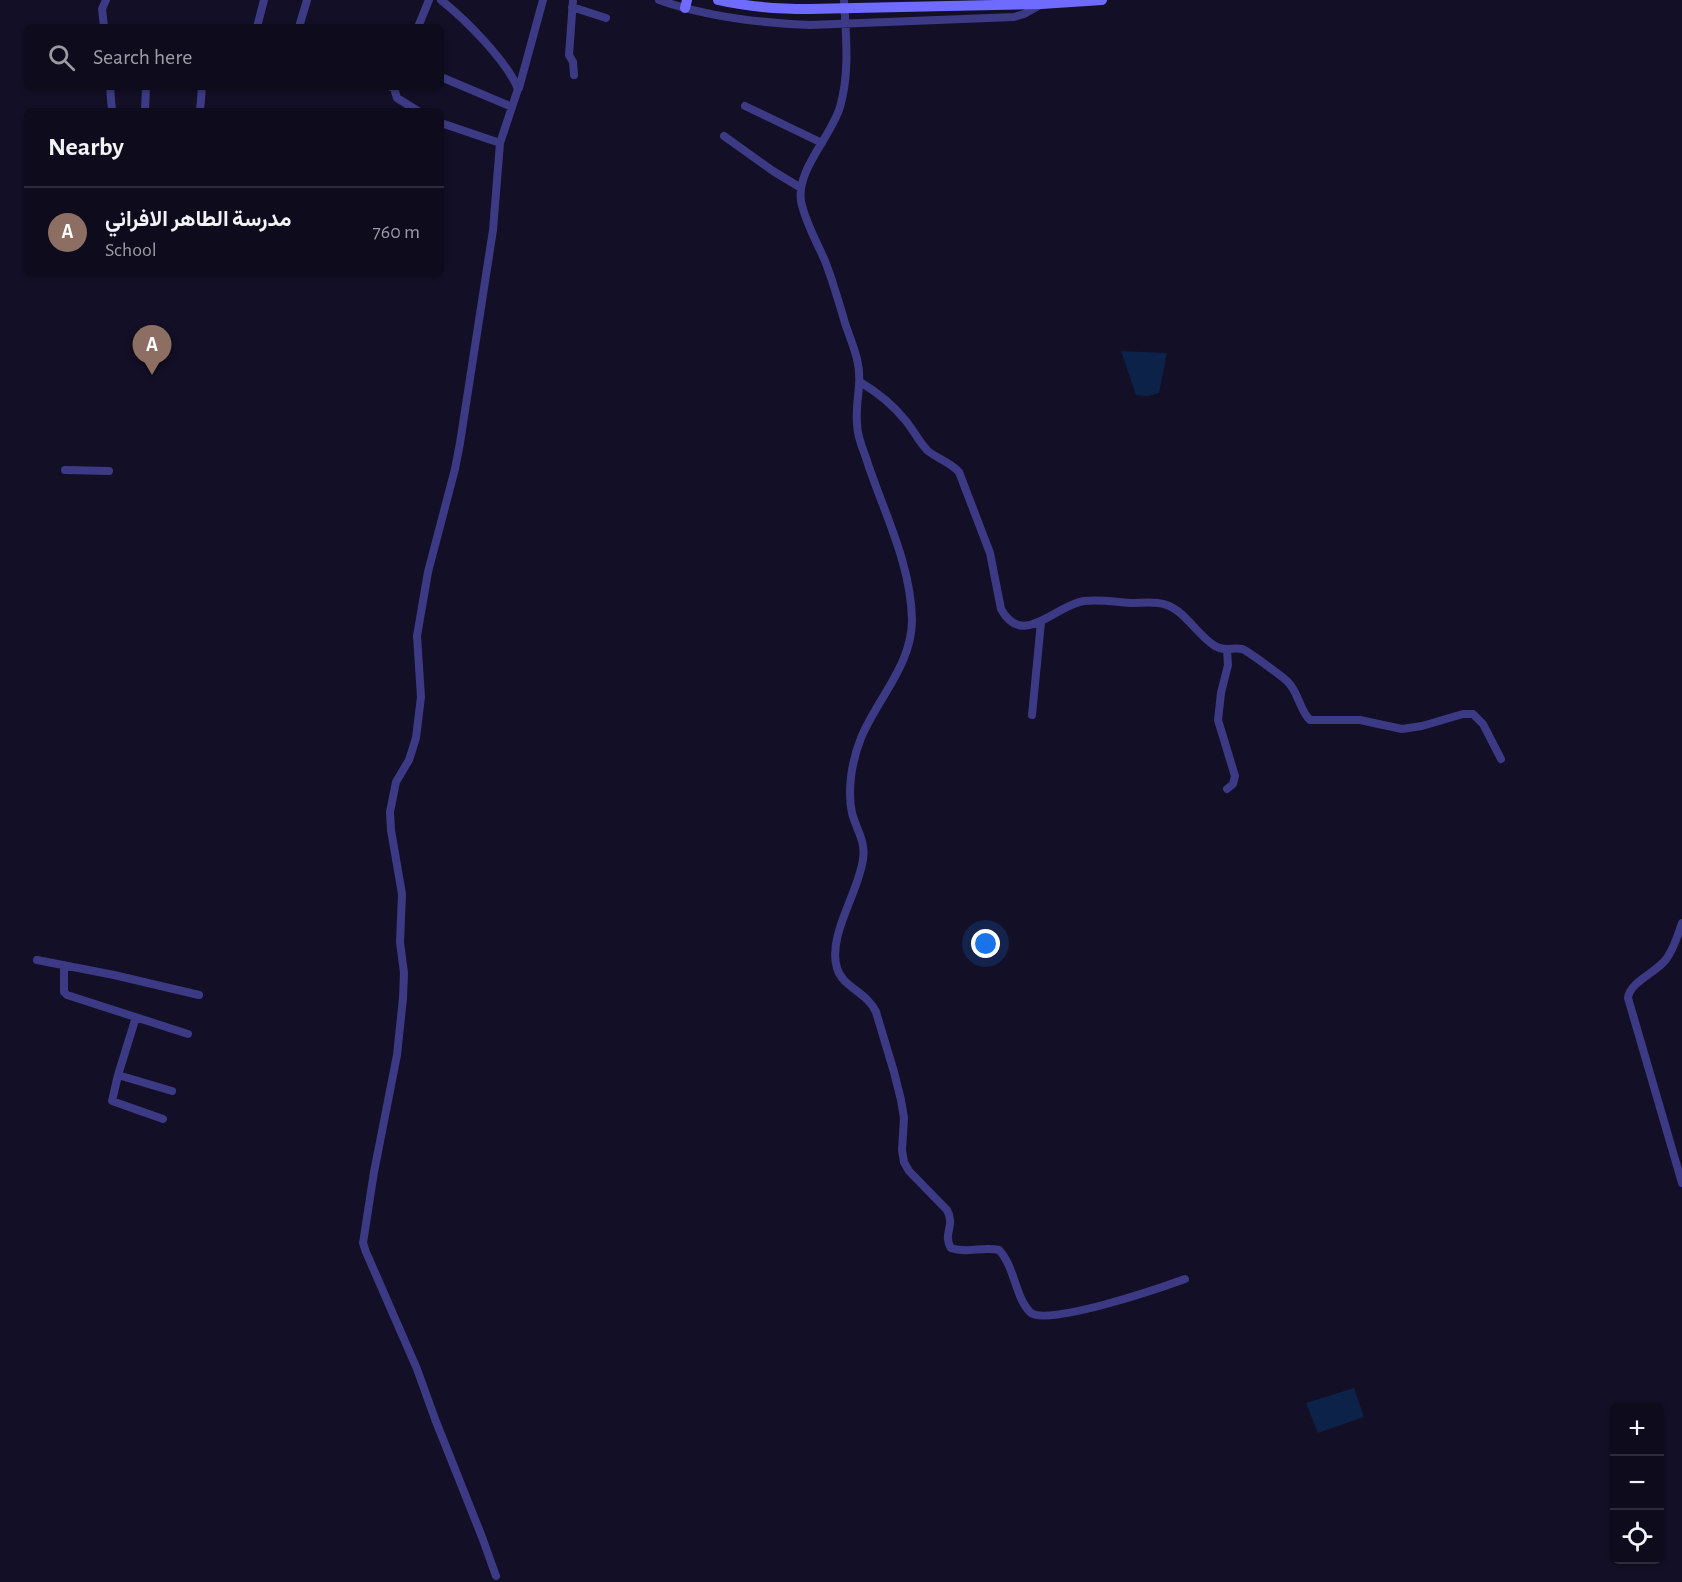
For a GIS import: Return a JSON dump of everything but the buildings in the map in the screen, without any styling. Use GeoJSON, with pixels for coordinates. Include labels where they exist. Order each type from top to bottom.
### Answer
{"type":"FeatureCollection","features":[{"type":"Feature","properties":{"kind":"main road"},"geometry":{"type":"LineString","coordinates":[[718,0],[784,9],[844,4],[1102,0]]}},
{"type":"Feature","properties":{"kind":"street"},"geometry":{"type":"LineString","coordinates":[[104,24],[102,9],[106,0]]}},
{"type":"Feature","properties":{"kind":"street"},"geometry":{"type":"LineString","coordinates":[[258,24],[264,0]]}},
{"type":"Feature","properties":{"kind":"street"},"geometry":{"type":"LineString","coordinates":[[300,24],[307,0]]}},
{"type":"Feature","properties":{"kind":"street"},"geometry":{"type":"LineString","coordinates":[[419,24],[429,0]]}},
{"type":"Feature","properties":{"kind":"street"},"geometry":{"type":"LineString","coordinates":[[441,0],[486,43],[512,76],[518,89]]}},
{"type":"Feature","properties":{"kind":"street"},"geometry":{"type":"LineString","coordinates":[[496,1576],[417,1369],[363,1243],[397,1054],[403,998],[404,973],[400,942],[402,894],[390,812],[396,782],[411,754],[419,718],[421,687],[417,636],[428,572],[460,443],[493,230],[500,143],[543,0]]}},
{"type":"Feature","properties":{"kind":"street"},"geometry":{"type":"LineString","coordinates":[[659,0],[686,4],[727,17],[792,24],[1014,17],[1024,14],[1039,2]]}},
{"type":"Feature","properties":{"kind":"street"},"geometry":{"type":"LineString","coordinates":[[574,75],[573,62],[568,55],[572,3],[606,18]]}},
{"type":"Feature","properties":{"kind":"street"},"geometry":{"type":"LineString","coordinates":[[844,4],[847,63],[842,97],[836,117],[806,174],[801,188],[802,203],[827,267],[855,352],[860,382],[857,429],[899,550],[912,622],[907,651],[892,682],[869,720],[855,757],[852,777],[852,810],[863,842],[864,858],[839,932],[836,962],[840,975],[867,998],[876,1012],[901,1100],[904,1118],[902,1150],[904,1161],[909,1171],[950,1217],[947,1239],[949,1246],[963,1251],[999,1250],[1008,1264],[1026,1307],[1034,1316],[1048,1317],[1073,1313],[1143,1294],[1185,1279]]}},
{"type":"Feature","properties":{"kind":"street"},"geometry":{"type":"LineString","coordinates":[[444,77],[512,107]]}},
{"type":"Feature","properties":{"kind":"street"},"geometry":{"type":"LineString","coordinates":[[110,90],[112,108]]}},
{"type":"Feature","properties":{"kind":"street"},"geometry":{"type":"LineString","coordinates":[[145,108],[146,90]]}},
{"type":"Feature","properties":{"kind":"street"},"geometry":{"type":"LineString","coordinates":[[200,108],[202,90]]}},
{"type":"Feature","properties":{"kind":"street"},"geometry":{"type":"LineString","coordinates":[[394,90],[397,98],[413,108]]}},
{"type":"Feature","properties":{"kind":"street"},"geometry":{"type":"LineString","coordinates":[[745,106],[822,143]]}},
{"type":"Feature","properties":{"kind":"street"},"geometry":{"type":"LineString","coordinates":[[444,124],[500,143]]}},
{"type":"Feature","properties":{"kind":"street"},"geometry":{"type":"LineString","coordinates":[[724,136],[801,188]]}},
{"type":"Feature","properties":{"kind":"street"},"geometry":{"type":"LineString","coordinates":[[860,382],[879,394],[899,412],[922,444],[958,472],[990,553],[1001,609],[1014,625],[1041,622],[1074,604],[1087,601],[1164,604],[1177,610],[1215,646],[1227,650],[1239,648],[1247,650],[1284,679],[1295,692],[1310,720],[1360,720],[1402,729],[1422,726],[1466,713],[1473,714],[1483,724],[1501,759]]}},
{"type":"Feature","properties":{"kind":"street"},"geometry":{"type":"LineString","coordinates":[[65,470],[109,471]]}},
{"type":"Feature","properties":{"kind":"street"},"geometry":{"type":"LineString","coordinates":[[1032,715],[1041,622]]}},
{"type":"Feature","properties":{"kind":"street"},"geometry":{"type":"LineString","coordinates":[[1227,650],[1228,665],[1221,693],[1218,720],[1236,776],[1233,784],[1227,789]]}},
{"type":"Feature","properties":{"kind":"street"},"geometry":{"type":"LineString","coordinates":[[1682,923],[1667,958],[1631,989],[1628,998],[1682,1184]]}},
{"type":"Feature","properties":{"kind":"street"},"geometry":{"type":"LineString","coordinates":[[37,960],[199,995]]}},
{"type":"Feature","properties":{"kind":"street"},"geometry":{"type":"LineString","coordinates":[[64,965],[64,992],[67,995],[188,1034]]}},
{"type":"Feature","properties":{"kind":"street"},"geometry":{"type":"LineString","coordinates":[[136,1017],[112,1101],[163,1119]]}},
{"type":"Feature","properties":{"kind":"street"},"geometry":{"type":"LineString","coordinates":[[118,1075],[172,1091]]}},
{"type":"Feature","properties":{"kind":"water"},"geometry":{"type":"Polygon","coordinates":[[[1121,351],[1167,353],[1159,393],[1148,396],[1136,395],[1121,351]]]}},
{"type":"Feature","properties":{"kind":"water"},"geometry":{"type":"Polygon","coordinates":[[[1354,1388],[1364,1417],[1318,1433],[1306,1403],[1354,1388]]]}},
{"type":"Feature","properties":{"kind":"place","name":"مدرسة الطاهر الافراني"},"geometry":{"type":"Point","coordinates":[152,375]}}]}
